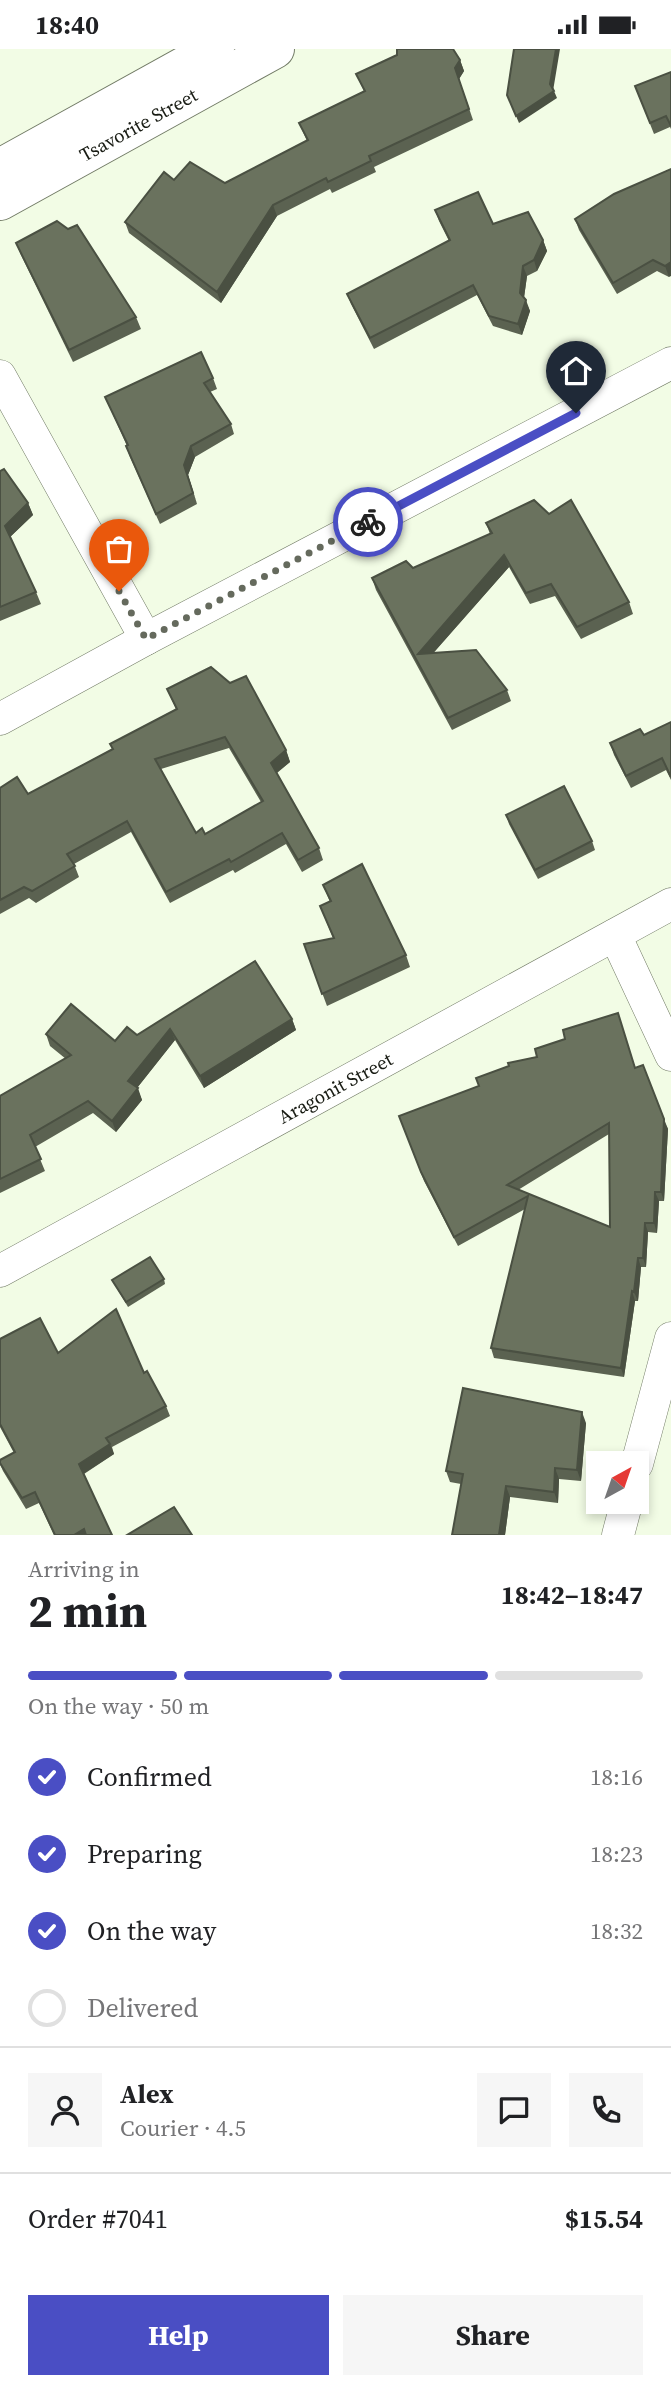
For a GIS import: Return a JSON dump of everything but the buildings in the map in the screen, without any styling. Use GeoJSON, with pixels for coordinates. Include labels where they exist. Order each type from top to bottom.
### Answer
{"type":"FeatureCollection","features":[{"type":"Feature","properties":{"kind":"street","name":"Tsavorite Street"},"geometry":{"type":"LineString","coordinates":[[0,169],[215,49]]}},
{"type":"Feature","properties":{"kind":"street","name":"Tsavorite Street"},"geometry":{"type":"LineString","coordinates":[[0,201],[275,49]]}},
{"type":"Feature","properties":{"kind":"street"},"geometry":{"type":"LineString","coordinates":[[0,719],[146,639],[671,363]]}},
{"type":"Feature","properties":{"kind":"street"},"geometry":{"type":"LineString","coordinates":[[0,376],[146,639]]}},
{"type":"Feature","properties":{"kind":"street","name":"Aragonit Street"},"geometry":{"type":"LineString","coordinates":[[0,1271],[671,904]]}},
{"type":"Feature","properties":{"kind":"street"},"geometry":{"type":"LineString","coordinates":[[615,935],[671,1055]]}},
{"type":"Feature","properties":{"kind":"street"},"geometry":{"type":"LineString","coordinates":[[641,1451],[671,1338]]}},
{"type":"Feature","properties":{"kind":"street"},"geometry":{"type":"LineString","coordinates":[[618,1535],[624,1514]]}},
{"type":"Feature","properties":{"kind":"way so far"},"geometry":{"type":"LineString","coordinates":[[119,591],[146,639],[368,522]]}},
{"type":"Feature","properties":{"kind":"route"},"geometry":{"type":"LineString","coordinates":[[368,522],[576,413]]}}]}
